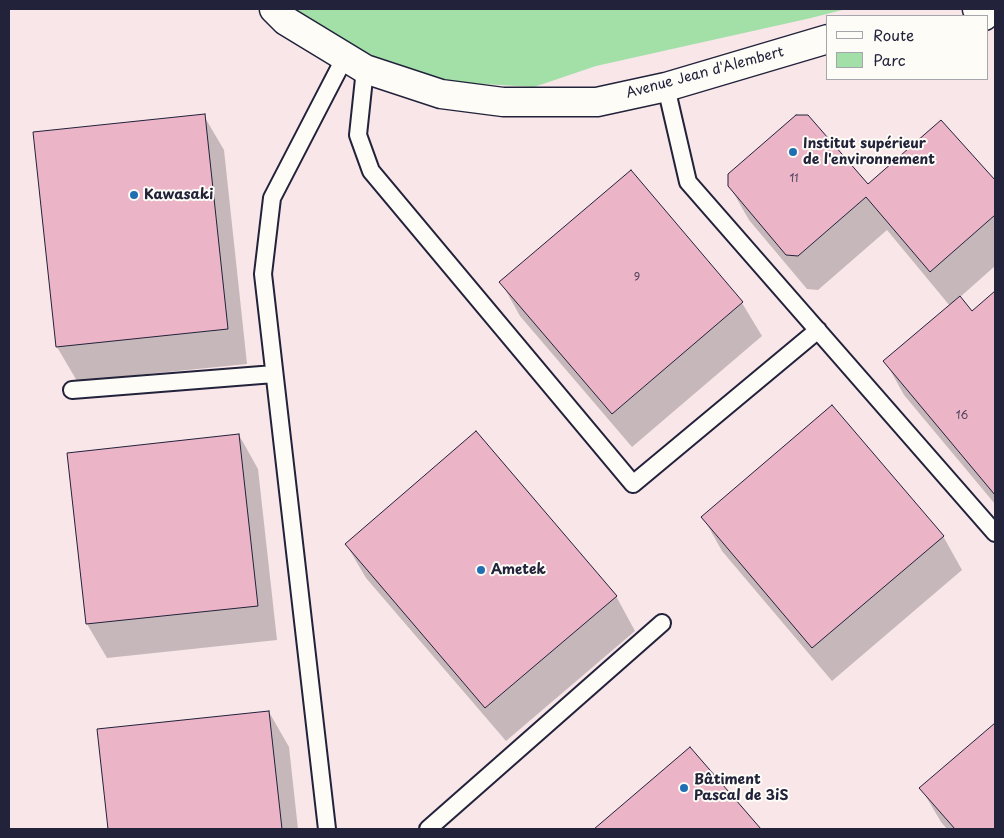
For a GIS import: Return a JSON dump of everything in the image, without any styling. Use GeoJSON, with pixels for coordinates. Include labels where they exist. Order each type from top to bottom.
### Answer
{"type":"FeatureCollection","features":[{"type":"Feature","properties":{"kind":"street","name":"Avenue Jean d'Alembert"},"geometry":{"type":"LineString","coordinates":[[274,9],[286,20],[355,63],[441,94],[504,102],[597,102],[666,87],[826,40]]}},
{"type":"Feature","properties":{"kind":"lane"},"geometry":{"type":"LineString","coordinates":[[355,63],[358,134],[372,171],[633,484],[818,330]]}},
{"type":"Feature","properties":{"kind":"lane"},"geometry":{"type":"LineString","coordinates":[[327,829],[263,274],[272,198],[355,63]]}},
{"type":"Feature","properties":{"kind":"lane"},"geometry":{"type":"LineString","coordinates":[[666,87],[688,182],[995,533]]}},
{"type":"Feature","properties":{"kind":"lane"},"geometry":{"type":"LineString","coordinates":[[72,390],[274,374]]}},
{"type":"Feature","properties":{"kind":"lane"},"geometry":{"type":"LineString","coordinates":[[428,829],[662,623]]}},
{"type":"Feature","properties":{"kind":"shaded area"},"geometry":{"type":"Polygon","coordinates":[[[9,9],[995,9],[995,829],[9,829],[9,9]]]}},
{"type":"Feature","properties":{"kind":"green space"},"geometry":{"type":"Polygon","coordinates":[[[293,9],[846,9],[596,66],[534,87],[449,82],[372,57],[293,9]]]}},
{"type":"Feature","properties":{"kind":"building"},"geometry":{"type":"Polygon","coordinates":[[[205,114],[228,329],[56,347],[33,132],[205,114]]]}},
{"type":"Feature","properties":{"kind":"building"},"geometry":{"type":"Polygon","coordinates":[[[796,115],[808,115],[868,184],[941,120],[995,180],[995,215],[930,272],[866,197],[798,256],[786,255],[728,186],[728,174],[796,115]]]}},
{"type":"Feature","properties":{"kind":"building"},"geometry":{"type":"Polygon","coordinates":[[[631,170],[743,302],[612,414],[499,282],[631,170]]]}},
{"type":"Feature","properties":{"kind":"building"},"geometry":{"type":"Polygon","coordinates":[[[995,291],[995,495],[883,361],[960,296],[972,311],[995,291]]]}},
{"type":"Feature","properties":{"kind":"building"},"geometry":{"type":"Polygon","coordinates":[[[832,405],[944,536],[812,648],[701,517],[832,405]]]}},
{"type":"Feature","properties":{"kind":"building","name":"Ametek"},"geometry":{"type":"Polygon","coordinates":[[[476,431],[617,596],[485,708],[345,544],[476,431]]]}},
{"type":"Feature","properties":{"kind":"building"},"geometry":{"type":"Polygon","coordinates":[[[239,434],[258,606],[86,624],[67,453],[239,434]]]}},
{"type":"Feature","properties":{"kind":"building"},"geometry":{"type":"Polygon","coordinates":[[[269,711],[282,829],[108,829],[97,729],[269,711]]]}},
{"type":"Feature","properties":{"kind":"building"},"geometry":{"type":"Polygon","coordinates":[[[995,723],[995,829],[955,829],[919,788],[995,723]]]}},
{"type":"Feature","properties":{"kind":"building","name":"Bâtiment Pascal de 3iS"},"geometry":{"type":"Polygon","coordinates":[[[690,747],[761,829],[594,829],[690,747]]]}},
{"type":"Feature","properties":{"kind":"place","name":"Institut supérieur de l'environnement"},"geometry":{"type":"Point","coordinates":[793,152]}},
{"type":"Feature","properties":{"kind":"place","name":"Kawasaki"},"geometry":{"type":"Point","coordinates":[134,195]}},
{"type":"Feature","properties":{"kind":"place","name":"Ametek"},"geometry":{"type":"Point","coordinates":[481,570]}},
{"type":"Feature","properties":{"kind":"place","name":"Bâtiment Pascal de 3iS"},"geometry":{"type":"Point","coordinates":[684,788]}}]}
